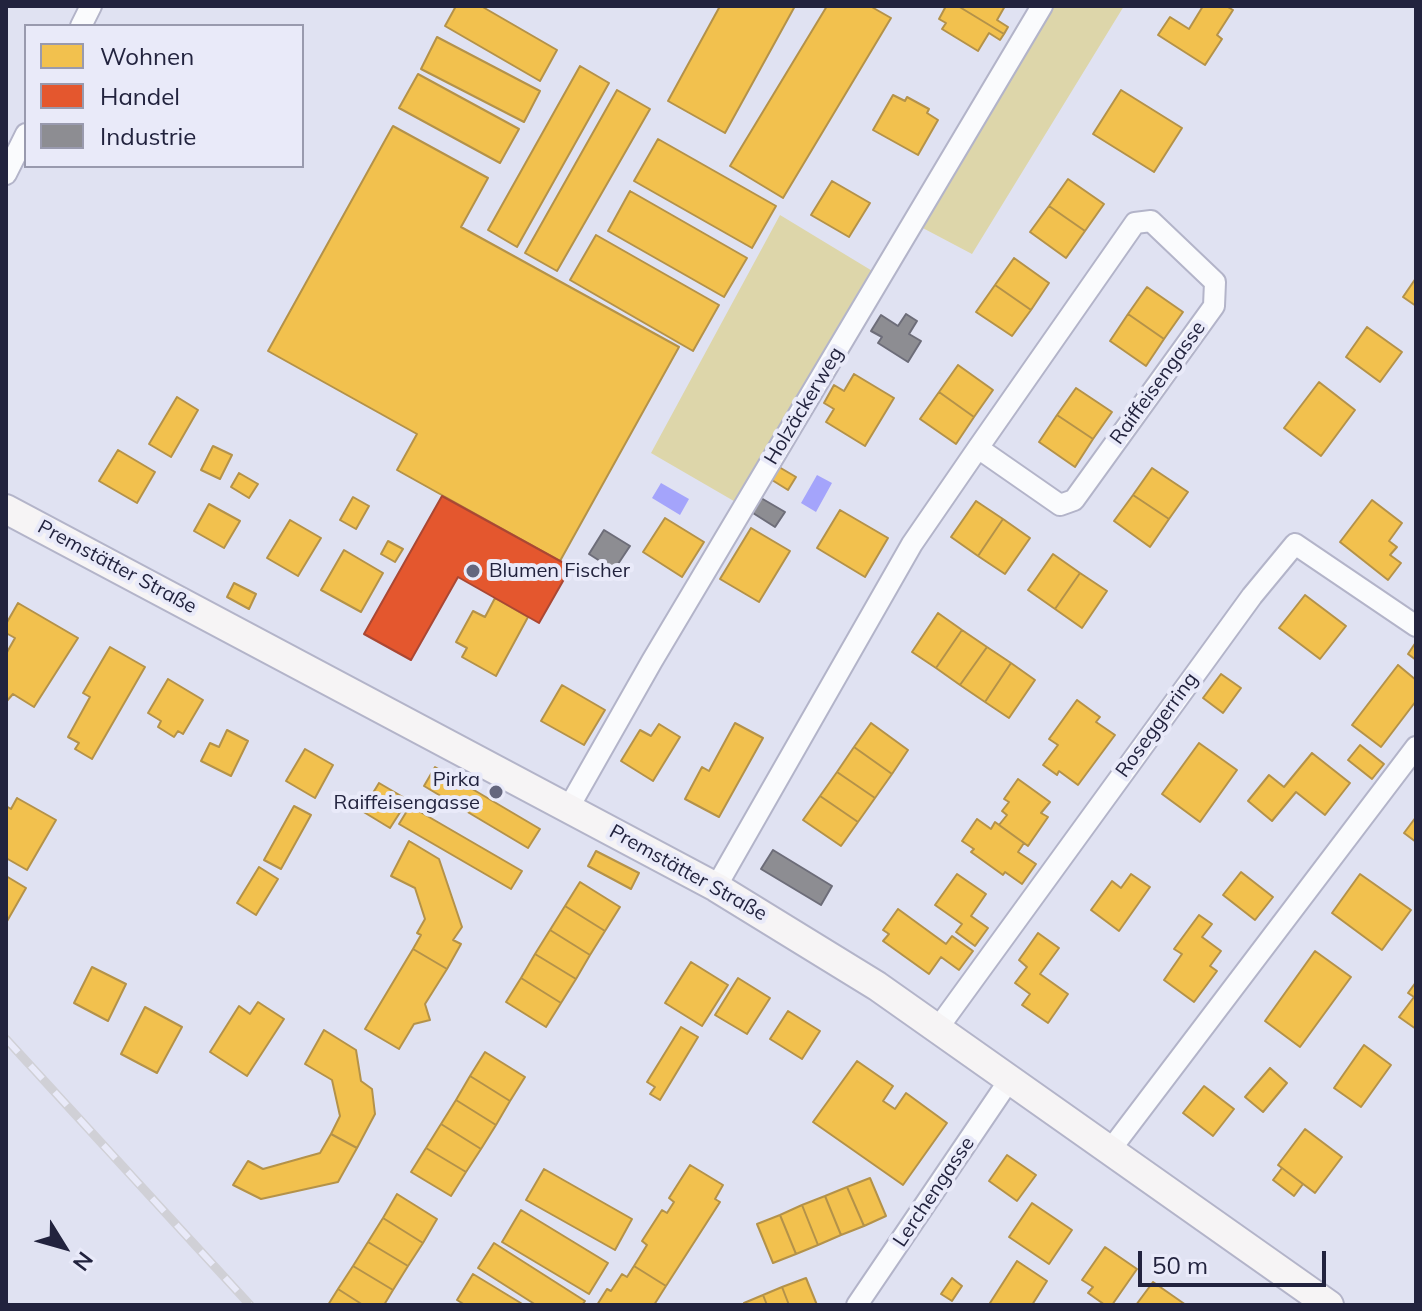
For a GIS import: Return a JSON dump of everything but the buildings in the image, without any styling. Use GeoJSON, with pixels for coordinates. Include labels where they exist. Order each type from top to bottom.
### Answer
{"type":"FeatureCollection","features":[{"type":"Feature","properties":{"kind":"main road","name":"Premstätter Straße"},"geometry":{"type":"LineString","coordinates":[[6,509],[716,887],[877,986],[1329,1305]]}},
{"type":"Feature","properties":{"kind":"street"},"geometry":{"type":"LineString","coordinates":[[82,24],[91,6]]}},
{"type":"Feature","properties":{"kind":"street","name":"Holzäckerweg"},"geometry":{"type":"LineString","coordinates":[[569,807],[652,661],[1042,6]]}},
{"type":"Feature","properties":{"kind":"street"},"geometry":{"type":"LineString","coordinates":[[6,174],[24,138]]}},
{"type":"Feature","properties":{"kind":"street","name":"Raiffeisengasse"},"geometry":{"type":"LineString","coordinates":[[716,887],[912,544],[978,448],[1135,223],[1151,221],[1215,282],[1214,306],[1074,500],[1060,505],[978,448]]}},
{"type":"Feature","properties":{"kind":"street","name":"Roseggerring"},"geometry":{"type":"LineString","coordinates":[[938,1028],[1252,596],[1295,544],[1416,626]]}},
{"type":"Feature","properties":{"kind":"street"},"geometry":{"type":"LineString","coordinates":[[1111,1149],[1416,747]]}},
{"type":"Feature","properties":{"kind":"street","name":"Lerchengasse"},"geometry":{"type":"LineString","coordinates":[[857,1305],[1010,1079]]}},
{"type":"Feature","properties":{"kind":"shaded area"},"geometry":{"type":"Polygon","coordinates":[[[1050,6],[1124,6],[972,254],[919,226],[1050,6]]]}},
{"type":"Feature","properties":{"kind":"shaded area"},"geometry":{"type":"Polygon","coordinates":[[[780,215],[874,272],[739,504],[651,453],[780,215]]]}},
{"type":"Feature","properties":{"kind":"water"},"geometry":{"type":"Polygon","coordinates":[[[817,475],[832,483],[816,512],[801,503],[817,475]]]}},
{"type":"Feature","properties":{"kind":"water"},"geometry":{"type":"Polygon","coordinates":[[[661,483],[689,499],[680,515],[652,498],[661,483]]]}},
{"type":"Feature","properties":{"kind":"railway"},"geometry":{"type":"LineString","coordinates":[[6,1039],[250,1305]]}},
{"type":"Feature","properties":{"kind":"place","name":"Blumen Fischer"},"geometry":{"type":"Point","coordinates":[473,571]}},
{"type":"Feature","properties":{"kind":"place","name":"Pirka Raiffeisengasse"},"geometry":{"type":"Point","coordinates":[496,792]}}]}
